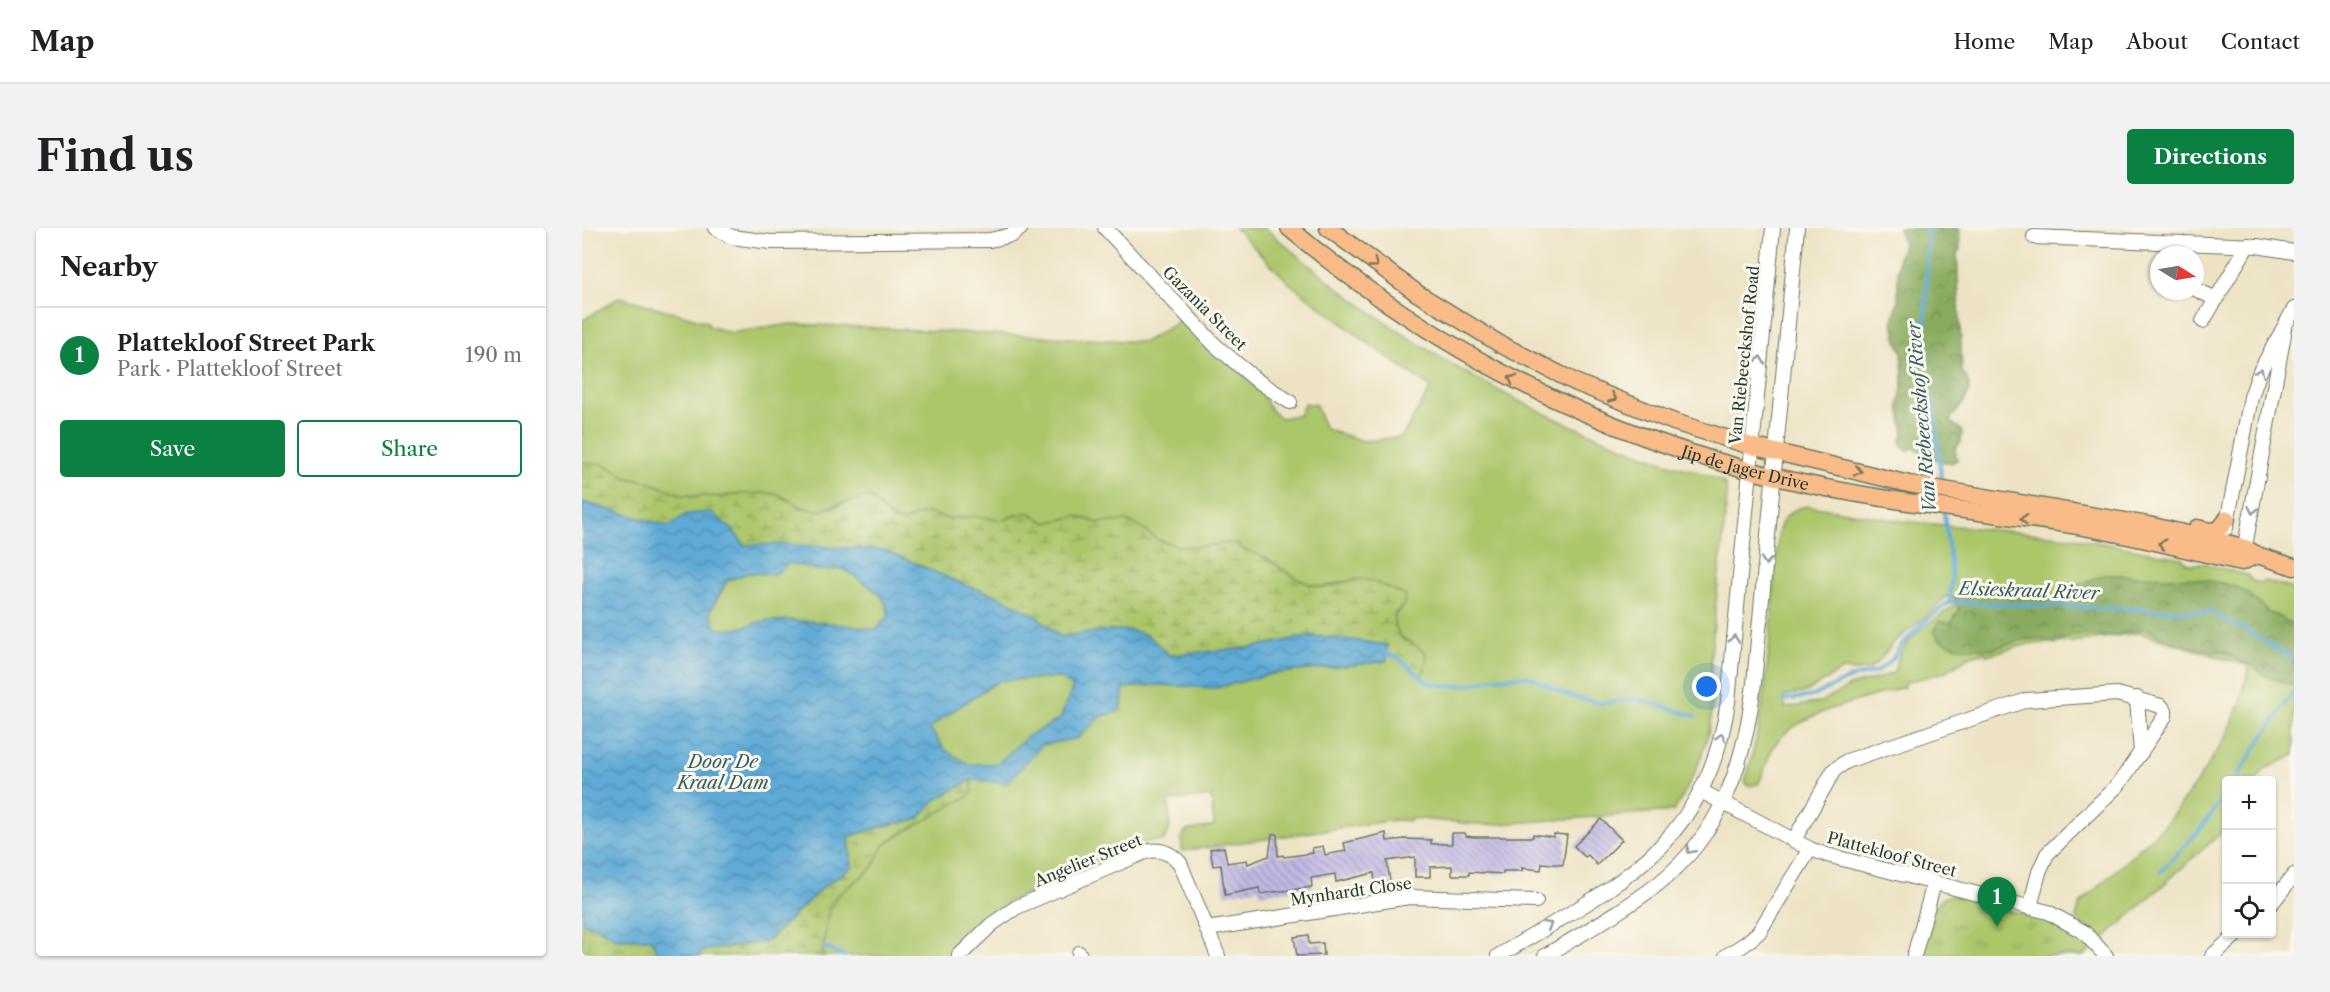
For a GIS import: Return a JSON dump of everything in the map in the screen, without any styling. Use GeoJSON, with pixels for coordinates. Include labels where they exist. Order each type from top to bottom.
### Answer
{"type":"FeatureCollection","features":[{"type":"Feature","properties":{"kind":"main road","name":"Jip de Jager Drive"},"geometry":{"type":"LineString","coordinates":[[1289,228],[1359,285],[1488,366],[1535,391],[1612,425],[1680,449],[1775,477],[1911,503],[2028,505],[2148,525],[2221,549]]}},
{"type":"Feature","properties":{"kind":"main road","name":"Jip de Jager Drive"},"geometry":{"type":"LineString","coordinates":[[1328,228],[1431,303],[1532,361],[1633,407],[1684,425],[1751,446],[1909,484],[1985,506],[2066,524],[2221,549],[2294,567]]}},
{"type":"Feature","properties":{"kind":"main road"},"geometry":{"type":"LineString","coordinates":[[2028,505],[2065,504],[2140,515],[2212,531],[2222,528],[2227,519]]}},
{"type":"Feature","properties":{"kind":"street"},"geometry":{"type":"LineString","coordinates":[[715,228],[732,237],[752,241],[811,235],[990,240],[1012,235],[1021,228]]}},
{"type":"Feature","properties":{"kind":"street","name":"Gazania Street"},"geometry":{"type":"LineString","coordinates":[[1105,228],[1215,345],[1256,379],[1290,402]]}},
{"type":"Feature","properties":{"kind":"street","name":"Van Riebeeckshof Road"},"geometry":{"type":"LineString","coordinates":[[1498,956],[1635,870],[1655,853],[1682,823],[1701,791],[1716,756],[1727,709],[1773,228]]}},
{"type":"Feature","properties":{"kind":"street"},"geometry":{"type":"LineString","coordinates":[[1545,956],[1658,884],[1690,851],[1724,803],[1740,764],[1748,729],[1775,477],[1797,228]]}},
{"type":"Feature","properties":{"kind":"street"},"geometry":{"type":"LineString","coordinates":[[2034,237],[2248,245],[2294,252]]}},
{"type":"Feature","properties":{"kind":"street"},"geometry":{"type":"LineString","coordinates":[[2203,321],[2248,245]]}},
{"type":"Feature","properties":{"kind":"street"},"geometry":{"type":"LineString","coordinates":[[2204,293],[2216,299]]}},
{"type":"Feature","properties":{"kind":"street"},"geometry":{"type":"LineString","coordinates":[[2221,549],[2251,397],[2260,371],[2294,309]]}},
{"type":"Feature","properties":{"kind":"street"},"geometry":{"type":"LineString","coordinates":[[2248,555],[2286,324]]}},
{"type":"Feature","properties":{"kind":"street"},"geometry":{"type":"LineString","coordinates":[[1794,840],[1834,770],[1847,760],[2027,700],[2110,693],[2157,704],[2166,714],[2119,784],[2047,854],[2039,872],[2030,907]]}},
{"type":"Feature","properties":{"kind":"street"},"geometry":{"type":"LineString","coordinates":[[2137,698],[2141,753]]}},
{"type":"Feature","properties":{"kind":"street","name":"Plattekloof Street"},"geometry":{"type":"LineString","coordinates":[[1701,791],[1810,849],[1846,861],[2048,912],[2084,932],[2106,956]]}},
{"type":"Feature","properties":{"kind":"street"},"geometry":{"type":"LineString","coordinates":[[1726,956],[1759,932],[1810,849]]}},
{"type":"Feature","properties":{"kind":"street","name":"Angelier Street"},"geometry":{"type":"LineString","coordinates":[[959,956],[992,924],[1017,907],[1151,850],[1164,851],[1180,863],[1218,956]]}},
{"type":"Feature","properties":{"kind":"street"},"geometry":{"type":"LineString","coordinates":[[2276,897],[2294,875]]}},
{"type":"Feature","properties":{"kind":"street"},"geometry":{"type":"LineString","coordinates":[[1914,956],[1934,883]]}},
{"type":"Feature","properties":{"kind":"street","name":"Mynhardt Close"},"geometry":{"type":"LineString","coordinates":[[1207,929],[1401,898],[1536,901]]}},
{"type":"Feature","properties":{"kind":"street"},"geometry":{"type":"LineString","coordinates":[[2212,956],[2232,938]]}},
{"type":"Feature","properties":{"kind":"green space"},"geometry":{"type":"Polygon","coordinates":[[[1235,228],[1265,228],[1335,286],[1372,313],[1448,362],[1528,406],[1659,460],[1723,482],[1726,486],[1727,497],[1711,657],[1711,717],[1705,746],[1695,773],[1674,811],[1487,825],[1410,818],[1410,821],[1395,820],[1182,851],[1182,836],[1186,831],[1214,826],[1211,796],[1169,801],[1170,828],[1163,841],[1150,841],[1137,845],[1009,901],[988,916],[946,956],[822,956],[828,912],[836,897],[873,867],[884,845],[931,815],[970,795],[971,780],[1007,783],[1042,745],[1078,738],[1100,717],[1121,710],[1124,688],[1156,685],[1216,688],[1271,674],[1387,661],[1387,653],[1401,660],[1417,674],[1412,643],[1401,636],[1395,628],[1395,617],[1403,606],[1348,581],[1322,587],[1306,583],[1291,576],[1265,557],[1245,552],[1227,543],[1200,547],[1178,546],[1158,540],[1140,527],[1125,521],[1098,523],[1077,516],[1046,523],[1032,514],[1018,514],[1003,520],[971,516],[949,519],[928,513],[915,516],[905,522],[895,521],[871,498],[840,503],[819,511],[803,508],[779,495],[735,494],[720,497],[682,495],[646,481],[625,478],[602,464],[582,462],[582,321],[620,297],[708,322],[708,326],[727,332],[791,324],[1144,342],[1181,318],[1259,389],[1270,408],[1280,418],[1299,415],[1305,403],[1316,405],[1324,427],[1328,430],[1363,441],[1402,437],[1431,388],[1289,283],[1235,228]]]}},
{"type":"Feature","properties":{"kind":"green space"},"geometry":{"type":"Polygon","coordinates":[[[1959,228],[1960,250],[1957,253],[1962,372],[1967,379],[1969,392],[1963,404],[1949,421],[1962,430],[1961,443],[1955,448],[1957,460],[1951,463],[1937,460],[1914,448],[1907,451],[1902,447],[1901,439],[1904,434],[1899,405],[1903,382],[1902,352],[1896,338],[1893,320],[1898,301],[1898,258],[1903,246],[1899,229],[1959,228]]]}},
{"type":"Feature","properties":{"kind":"green space"},"geometry":{"type":"Polygon","coordinates":[[[582,462],[602,464],[625,478],[646,481],[682,495],[720,497],[768,493],[779,495],[803,508],[819,511],[866,497],[871,498],[894,521],[905,522],[915,516],[928,513],[949,519],[971,516],[1003,520],[1027,512],[1046,523],[1077,516],[1098,523],[1125,521],[1140,527],[1158,540],[1178,546],[1238,544],[1245,550],[1262,556],[1298,579],[1312,585],[1329,587],[1362,579],[1405,595],[1403,606],[1394,614],[1394,624],[1402,639],[1426,653],[1427,658],[1423,674],[1417,674],[1401,660],[1387,653],[1386,645],[1310,636],[1248,648],[1169,655],[1150,638],[1133,631],[1113,630],[1059,636],[1037,616],[996,595],[967,586],[824,547],[744,545],[733,530],[687,514],[669,526],[582,502],[582,462]]]}},
{"type":"Feature","properties":{"kind":"green space"},"geometry":{"type":"Polygon","coordinates":[[[1809,506],[1902,521],[2069,537],[2182,558],[2186,563],[2193,565],[2201,563],[2247,575],[2252,581],[2259,583],[2266,581],[2294,589],[2294,755],[2265,769],[2260,776],[2222,776],[2222,832],[2102,940],[2076,918],[2080,904],[2166,824],[2197,782],[2226,737],[2240,705],[2249,666],[2139,633],[2072,642],[2029,644],[1986,655],[1985,652],[1968,657],[1945,672],[1904,683],[1904,687],[1833,708],[1798,724],[1784,734],[1774,746],[1758,784],[1748,786],[1745,781],[1754,750],[1765,688],[1779,530],[1790,513],[1809,506]],[[1946,596],[1933,611],[1894,642],[1870,669],[1842,670],[1806,692],[1784,696],[1785,708],[1821,702],[1852,685],[1894,672],[1897,660],[1909,640],[1956,604],[1955,599],[1946,596]]]}},
{"type":"Feature","properties":{"kind":"green space"},"geometry":{"type":"Polygon","coordinates":[[[789,562],[817,570],[844,569],[880,594],[889,615],[876,630],[791,620],[766,621],[728,631],[716,628],[710,612],[727,581],[748,573],[775,573],[789,562]]]}},
{"type":"Feature","properties":{"kind":"green space"},"geometry":{"type":"Polygon","coordinates":[[[2107,574],[2188,578],[2241,589],[2269,612],[2294,625],[2294,686],[2265,676],[2252,665],[2239,661],[2223,651],[2212,652],[2166,640],[2146,628],[2105,637],[2071,635],[2056,644],[2039,639],[2022,640],[1993,649],[1958,647],[1941,641],[1934,632],[1939,621],[1951,623],[1960,609],[1955,599],[1959,594],[1983,592],[1994,588],[2009,596],[2043,599],[2065,593],[2080,584],[2107,574]]]}},
{"type":"Feature","properties":{"kind":"green space"},"geometry":{"type":"Polygon","coordinates":[[[1061,678],[1073,686],[1060,719],[1028,736],[997,764],[968,764],[945,750],[930,729],[1000,680],[1061,678]]]}},
{"type":"Feature","properties":{"kind":"green space"},"geometry":{"type":"Polygon","coordinates":[[[971,780],[973,791],[970,795],[884,845],[873,867],[836,897],[828,912],[822,956],[698,956],[702,951],[766,942],[823,887],[852,867],[849,837],[884,826],[918,819],[934,801],[971,780]]]}},
{"type":"Feature","properties":{"kind":"green space"},"geometry":{"type":"Polygon","coordinates":[[[1951,895],[2051,921],[2076,936],[2091,949],[2083,956],[1921,956],[1933,911],[1943,898],[1951,895]]]}},
{"type":"Feature","properties":{"kind":"green space"},"geometry":{"type":"Polygon","coordinates":[[[582,922],[597,927],[617,939],[651,939],[659,956],[582,956],[582,922]]]}},
{"type":"Feature","properties":{"kind":"water","name":"Door De Kraal Dam"},"geometry":{"type":"Polygon","coordinates":[[[582,502],[669,526],[687,514],[711,512],[733,530],[744,545],[783,544],[885,550],[967,586],[996,595],[1037,616],[1059,636],[1113,630],[1134,631],[1154,640],[1169,655],[1248,648],[1310,636],[1387,645],[1387,661],[1271,674],[1216,688],[1156,685],[1124,688],[1121,710],[1100,717],[1078,738],[1042,745],[1007,783],[971,780],[934,801],[918,819],[884,826],[849,837],[852,867],[823,887],[766,942],[702,951],[698,956],[659,956],[651,939],[617,939],[597,927],[582,922],[582,502]],[[789,563],[775,574],[748,573],[727,581],[710,611],[716,628],[730,629],[763,622],[796,621],[876,630],[889,615],[880,594],[844,569],[817,570],[789,563]],[[1060,678],[1000,680],[930,729],[945,750],[968,764],[997,764],[1028,736],[1060,719],[1073,687],[1060,678]]]}},
{"type":"Feature","properties":{"kind":"building"},"geometry":{"type":"Polygon","coordinates":[[[1601,819],[1622,840],[1597,865],[1588,855],[1585,857],[1574,846],[1601,819]]]}},
{"type":"Feature","properties":{"kind":"building"},"geometry":{"type":"Polygon","coordinates":[[[1386,833],[1387,841],[1431,840],[1431,844],[1452,844],[1452,833],[1465,833],[1466,836],[1474,837],[1567,835],[1563,865],[1542,863],[1541,870],[1522,868],[1522,871],[1503,871],[1503,874],[1469,872],[1469,875],[1452,875],[1452,866],[1430,867],[1430,877],[1415,877],[1415,857],[1387,861],[1390,881],[1375,883],[1374,873],[1336,882],[1335,874],[1311,878],[1312,887],[1260,894],[1259,888],[1225,895],[1221,865],[1213,866],[1210,849],[1224,847],[1227,863],[1247,860],[1248,864],[1269,856],[1272,834],[1277,834],[1278,856],[1283,855],[1284,857],[1313,853],[1312,848],[1323,846],[1325,855],[1346,851],[1344,843],[1386,833]]]}},
{"type":"Feature","properties":{"kind":"building"},"geometry":{"type":"Polygon","coordinates":[[[1308,935],[1309,944],[1323,943],[1324,955],[1297,956],[1294,937],[1308,935]]]}},
{"type":"Feature","properties":{"kind":"waterway","name":"Van Riebeeckshof River"},"geometry":{"type":"LineString","coordinates":[[1928,228],[1925,332],[1928,384],[1934,409],[1942,484]]}},
{"type":"Feature","properties":{"kind":"waterway","name":"Van Riebeeckshof River"},"geometry":{"type":"LineString","coordinates":[[1944,512],[1952,579],[1949,602]]}},
{"type":"Feature","properties":{"kind":"waterway","name":"Elsieskraal River"},"geometry":{"type":"LineString","coordinates":[[1784,700],[1813,696],[1850,678],[1876,672],[1891,661],[1902,644],[1921,625],[1949,602],[2209,612],[2240,627],[2294,659]]}},
{"type":"Feature","properties":{"kind":"waterway","name":"Elsieskraal River"},"geometry":{"type":"LineString","coordinates":[[1387,653],[1401,660],[1428,683],[1446,686],[1471,685],[1493,678],[1528,676],[1567,695],[1600,703],[1638,699],[1694,716]]}},
{"type":"Feature","properties":{"kind":"waterway"},"geometry":{"type":"LineString","coordinates":[[2238,776],[2294,690]]}},
{"type":"Feature","properties":{"kind":"waterway"},"geometry":{"type":"LineString","coordinates":[[2160,872],[2199,831],[2222,799]]}},
{"type":"Feature","properties":{"kind":"waterway"},"geometry":{"type":"LineString","coordinates":[[824,947],[844,956]]}},
{"type":"Feature","properties":{"kind":"place","name":"Plattekloof Street Park"},"geometry":{"type":"Point","coordinates":[1997,927]}}]}
